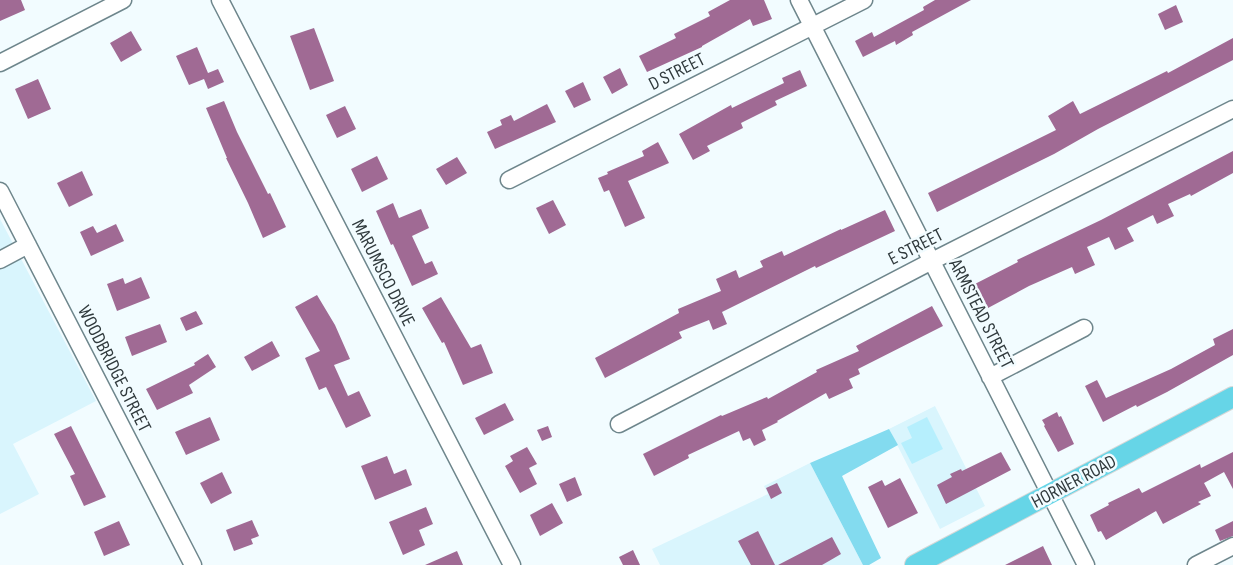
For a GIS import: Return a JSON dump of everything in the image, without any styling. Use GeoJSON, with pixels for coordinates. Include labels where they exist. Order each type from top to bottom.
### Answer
{"type":"FeatureCollection","features":[{"type":"Feature","properties":{"kind":"main road","name":"HORNER ROAD"},"geometry":{"type":"LineString","coordinates":[[914,565],[1233,397]]}},
{"type":"Feature","properties":{"kind":"street"},"geometry":{"type":"LineString","coordinates":[[0,63],[123,0]]}},
{"type":"Feature","properties":{"kind":"street","name":"MARUMSCO DRIVE"},"geometry":{"type":"LineString","coordinates":[[220,0],[512,565]]}},
{"type":"Feature","properties":{"kind":"street","name":"ARMSTEAD STREET"},"geometry":{"type":"LineString","coordinates":[[799,0],[1086,565]]}},
{"type":"Feature","properties":{"kind":"street","name":"D STREET"},"geometry":{"type":"LineString","coordinates":[[509,180],[864,0]]}},
{"type":"Feature","properties":{"kind":"street","name":"E STREET"},"geometry":{"type":"LineString","coordinates":[[619,424],[932,261],[1233,109]]}},
{"type":"Feature","properties":{"kind":"street","name":"WOODBRIDGE STREET"},"geometry":{"type":"LineString","coordinates":[[0,190],[193,565]]}},
{"type":"Feature","properties":{"kind":"street"},"geometry":{"type":"LineString","coordinates":[[0,260],[28,245]]}},
{"type":"Feature","properties":{"kind":"street"},"geometry":{"type":"LineString","coordinates":[[990,377],[1084,328]]}},
{"type":"Feature","properties":{"kind":"street"},"geometry":{"type":"LineString","coordinates":[[1196,565],[1233,546]]}},
{"type":"Feature","properties":{"kind":"shaded area"},"geometry":{"type":"Polygon","coordinates":[[[0,219],[96,401],[13,444],[39,494],[0,514],[0,219]]]}},
{"type":"Feature","properties":{"kind":"shaded area"},"geometry":{"type":"Polygon","coordinates":[[[935,406],[985,506],[940,529],[889,429],[935,406]]]}},
{"type":"Feature","properties":{"kind":"shaded area"},"geometry":{"type":"Polygon","coordinates":[[[927,417],[943,449],[912,464],[901,443],[912,438],[907,427],[927,417]]]}},
{"type":"Feature","properties":{"kind":"shaded area"},"geometry":{"type":"Polygon","coordinates":[[[889,429],[898,445],[842,476],[881,558],[869,565],[863,565],[810,463],[889,429]]]}},
{"type":"Feature","properties":{"kind":"shaded area"},"geometry":{"type":"Polygon","coordinates":[[[810,463],[863,565],[660,565],[652,549],[768,494],[764,486],[810,463]]]}},
{"type":"Feature","properties":{"kind":"building"},"geometry":{"type":"Polygon","coordinates":[[[0,0],[21,0],[25,10],[0,21],[0,0]]]}},
{"type":"Feature","properties":{"kind":"building"},"geometry":{"type":"Polygon","coordinates":[[[730,0],[764,0],[772,19],[753,26],[750,19],[702,47],[647,72],[639,56],[676,38],[674,34],[710,16],[708,12],[730,0]]]}},
{"type":"Feature","properties":{"kind":"building"},"geometry":{"type":"Polygon","coordinates":[[[935,0],[971,0],[912,32],[913,35],[896,45],[895,41],[863,57],[855,41],[872,32],[874,37],[924,10],[923,7],[935,0]]]}},
{"type":"Feature","properties":{"kind":"building"},"geometry":{"type":"Polygon","coordinates":[[[1176,5],[1183,22],[1165,30],[1158,14],[1176,5]]]}},
{"type":"Feature","properties":{"kind":"building"},"geometry":{"type":"Polygon","coordinates":[[[314,28],[334,81],[310,90],[290,36],[314,28]]]}},
{"type":"Feature","properties":{"kind":"building"},"geometry":{"type":"Polygon","coordinates":[[[131,31],[142,50],[121,62],[110,43],[131,31]]]}},
{"type":"Feature","properties":{"kind":"building"},"geometry":{"type":"Polygon","coordinates":[[[1233,38],[1233,60],[1098,129],[1054,154],[937,212],[928,193],[1056,130],[1048,116],[1073,101],[1080,114],[1167,71],[1168,73],[1233,38]]]}},
{"type":"Feature","properties":{"kind":"building"},"geometry":{"type":"Polygon","coordinates":[[[197,47],[208,73],[218,69],[224,82],[208,89],[204,79],[189,85],[176,56],[197,47]]]}},
{"type":"Feature","properties":{"kind":"building"},"geometry":{"type":"Polygon","coordinates":[[[620,68],[628,85],[612,94],[603,77],[620,68]]]}},
{"type":"Feature","properties":{"kind":"building"},"geometry":{"type":"Polygon","coordinates":[[[800,70],[807,86],[775,101],[777,105],[741,123],[743,128],[707,146],[710,151],[693,160],[679,134],[731,105],[732,108],[784,83],[782,78],[800,70]]]}},
{"type":"Feature","properties":{"kind":"building"},"geometry":{"type":"Polygon","coordinates":[[[38,79],[51,109],[28,119],[15,89],[38,79]]]}},
{"type":"Feature","properties":{"kind":"building"},"geometry":{"type":"Polygon","coordinates":[[[583,82],[591,100],[574,108],[565,91],[583,82]]]}},
{"type":"Feature","properties":{"kind":"building"},"geometry":{"type":"Polygon","coordinates":[[[224,101],[237,132],[286,227],[263,238],[226,158],[206,108],[224,101]]]}},
{"type":"Feature","properties":{"kind":"building"},"geometry":{"type":"Polygon","coordinates":[[[547,104],[556,122],[495,149],[487,132],[502,125],[500,120],[511,115],[514,121],[547,104]]]}},
{"type":"Feature","properties":{"kind":"building"},"geometry":{"type":"Polygon","coordinates":[[[345,106],[356,129],[337,138],[326,115],[345,106]]]}},
{"type":"Feature","properties":{"kind":"building"},"geometry":{"type":"Polygon","coordinates":[[[658,142],[669,163],[628,181],[645,218],[625,227],[609,190],[604,192],[598,178],[608,174],[607,172],[644,156],[642,151],[658,142]]]}},
{"type":"Feature","properties":{"kind":"building"},"geometry":{"type":"Polygon","coordinates":[[[1233,151],[1233,173],[1191,196],[1190,194],[1168,204],[1174,216],[1157,224],[1153,215],[1127,228],[1134,241],[1115,250],[1109,237],[1087,247],[1095,265],[1075,274],[1072,267],[1029,286],[988,308],[983,298],[976,302],[969,287],[1018,262],[1017,260],[1101,220],[1233,151]]]}},
{"type":"Feature","properties":{"kind":"building"},"geometry":{"type":"Polygon","coordinates":[[[377,156],[388,179],[362,192],[351,169],[377,156]]]}},
{"type":"Feature","properties":{"kind":"building"},"geometry":{"type":"Polygon","coordinates":[[[457,157],[467,173],[446,185],[436,169],[457,157]]]}},
{"type":"Feature","properties":{"kind":"building"},"geometry":{"type":"Polygon","coordinates":[[[82,171],[93,195],[69,207],[57,183],[82,171]]]}},
{"type":"Feature","properties":{"kind":"building"},"geometry":{"type":"Polygon","coordinates":[[[553,200],[566,225],[549,234],[536,208],[553,200]]]}},
{"type":"Feature","properties":{"kind":"building"},"geometry":{"type":"Polygon","coordinates":[[[393,203],[399,218],[421,209],[429,228],[412,236],[425,264],[432,261],[438,274],[412,286],[376,211],[393,203]]]}},
{"type":"Feature","properties":{"kind":"building"},"geometry":{"type":"Polygon","coordinates":[[[885,210],[895,231],[816,268],[815,266],[722,312],[727,324],[713,330],[709,320],[679,332],[682,338],[605,378],[595,358],[679,313],[678,309],[721,291],[716,279],[736,270],[739,278],[763,267],[760,261],[782,251],[784,256],[885,210]]]}},
{"type":"Feature","properties":{"kind":"building"},"geometry":{"type":"Polygon","coordinates":[[[116,224],[124,241],[91,256],[80,232],[93,226],[97,233],[116,224]]]}},
{"type":"Feature","properties":{"kind":"building"},"geometry":{"type":"Polygon","coordinates":[[[141,277],[150,298],[117,311],[107,284],[123,278],[125,284],[141,277]]]}},
{"type":"Feature","properties":{"kind":"building"},"geometry":{"type":"Polygon","coordinates":[[[317,295],[335,325],[350,359],[334,365],[348,396],[359,391],[371,416],[346,428],[326,387],[319,390],[305,358],[320,351],[295,307],[317,295]]]}},
{"type":"Feature","properties":{"kind":"building"},"geometry":{"type":"Polygon","coordinates":[[[441,297],[471,348],[481,344],[493,373],[463,385],[444,342],[442,343],[422,308],[441,297]]]}},
{"type":"Feature","properties":{"kind":"building"},"geometry":{"type":"Polygon","coordinates":[[[932,306],[943,326],[858,369],[860,374],[849,379],[853,388],[829,399],[826,393],[777,421],[762,430],[766,440],[754,446],[750,438],[743,441],[739,431],[688,455],[689,458],[654,476],[643,454],[721,415],[767,397],[768,399],[817,372],[816,370],[859,351],[856,346],[932,306]]]}},
{"type":"Feature","properties":{"kind":"building"},"geometry":{"type":"Polygon","coordinates":[[[196,311],[203,324],[186,331],[180,318],[196,311]]]}},
{"type":"Feature","properties":{"kind":"building"},"geometry":{"type":"Polygon","coordinates":[[[160,324],[167,342],[132,356],[125,337],[160,324]]]}},
{"type":"Feature","properties":{"kind":"building"},"geometry":{"type":"Polygon","coordinates":[[[1233,329],[1233,355],[1167,392],[1103,422],[1085,386],[1097,380],[1106,398],[1171,369],[1215,345],[1213,339],[1233,329]]]}},
{"type":"Feature","properties":{"kind":"building"},"geometry":{"type":"Polygon","coordinates":[[[272,341],[280,356],[252,371],[244,357],[272,341]]]}},
{"type":"Feature","properties":{"kind":"building"},"geometry":{"type":"Polygon","coordinates":[[[208,354],[216,367],[189,385],[193,393],[157,410],[146,389],[195,365],[194,363],[208,354]]]}},
{"type":"Feature","properties":{"kind":"building"},"geometry":{"type":"Polygon","coordinates":[[[505,403],[514,420],[484,435],[475,418],[505,403]]]}},
{"type":"Feature","properties":{"kind":"building"},"geometry":{"type":"Polygon","coordinates":[[[1057,412],[1059,417],[1061,416],[1074,444],[1058,452],[1042,420],[1057,412]]]}},
{"type":"Feature","properties":{"kind":"building"},"geometry":{"type":"Polygon","coordinates":[[[210,417],[220,440],[186,455],[175,432],[210,417]]]}},
{"type":"Feature","properties":{"kind":"building"},"geometry":{"type":"Polygon","coordinates":[[[71,426],[106,497],[84,506],[70,476],[75,474],[54,434],[71,426]]]}},
{"type":"Feature","properties":{"kind":"building"},"geometry":{"type":"Polygon","coordinates":[[[548,426],[552,437],[542,441],[537,430],[548,426]]]}},
{"type":"Feature","properties":{"kind":"building"},"geometry":{"type":"Polygon","coordinates":[[[527,447],[537,464],[529,468],[537,484],[520,493],[505,466],[513,461],[510,456],[527,447]]]}},
{"type":"Feature","properties":{"kind":"building"},"geometry":{"type":"Polygon","coordinates":[[[1001,452],[1011,470],[946,504],[937,485],[952,477],[950,474],[961,469],[962,471],[1001,452]]]}},
{"type":"Feature","properties":{"kind":"building"},"geometry":{"type":"Polygon","coordinates":[[[1233,452],[1233,489],[1224,472],[1204,483],[1211,496],[1198,502],[1201,504],[1163,524],[1156,511],[1106,540],[1101,531],[1098,532],[1090,515],[1109,505],[1108,503],[1139,488],[1142,493],[1200,464],[1201,468],[1233,452]]]}},
{"type":"Feature","properties":{"kind":"building"},"geometry":{"type":"Polygon","coordinates":[[[387,456],[394,474],[406,469],[412,485],[375,500],[361,466],[387,456]]]}},
{"type":"Feature","properties":{"kind":"building"},"geometry":{"type":"Polygon","coordinates":[[[222,472],[232,493],[211,504],[200,483],[222,472]]]}},
{"type":"Feature","properties":{"kind":"building"},"geometry":{"type":"Polygon","coordinates":[[[575,477],[582,495],[567,502],[559,484],[575,477]]]}},
{"type":"Feature","properties":{"kind":"building"},"geometry":{"type":"Polygon","coordinates":[[[900,478],[918,513],[888,528],[868,487],[882,480],[885,486],[900,478]]]}},
{"type":"Feature","properties":{"kind":"building"},"geometry":{"type":"Polygon","coordinates":[[[777,483],[782,493],[771,499],[766,488],[777,483]]]}},
{"type":"Feature","properties":{"kind":"building"},"geometry":{"type":"Polygon","coordinates":[[[552,503],[563,523],[540,536],[530,515],[552,503]]]}},
{"type":"Feature","properties":{"kind":"building"},"geometry":{"type":"Polygon","coordinates":[[[426,507],[433,524],[419,530],[425,545],[403,555],[389,522],[426,507]]]}},
{"type":"Feature","properties":{"kind":"building"},"geometry":{"type":"Polygon","coordinates":[[[252,520],[259,536],[251,539],[253,544],[234,551],[226,530],[252,520]]]}},
{"type":"Feature","properties":{"kind":"building"},"geometry":{"type":"Polygon","coordinates":[[[119,521],[130,545],[104,556],[94,532],[119,521]]]}},
{"type":"Feature","properties":{"kind":"building"},"geometry":{"type":"Polygon","coordinates":[[[1233,521],[1233,536],[1220,541],[1215,530],[1233,521]]]}},
{"type":"Feature","properties":{"kind":"building"},"geometry":{"type":"Polygon","coordinates":[[[758,531],[775,565],[751,565],[738,541],[758,531]]]}},
{"type":"Feature","properties":{"kind":"building"},"geometry":{"type":"Polygon","coordinates":[[[832,537],[841,554],[822,565],[778,565],[832,537]]]}},
{"type":"Feature","properties":{"kind":"building"},"geometry":{"type":"Polygon","coordinates":[[[1043,546],[1052,565],[1005,565],[1043,546]]]}},
{"type":"Feature","properties":{"kind":"building"},"geometry":{"type":"Polygon","coordinates":[[[633,550],[640,565],[623,565],[619,557],[633,550]]]}},
{"type":"Feature","properties":{"kind":"building"},"geometry":{"type":"Polygon","coordinates":[[[457,551],[463,565],[425,565],[457,551]]]}}]}
